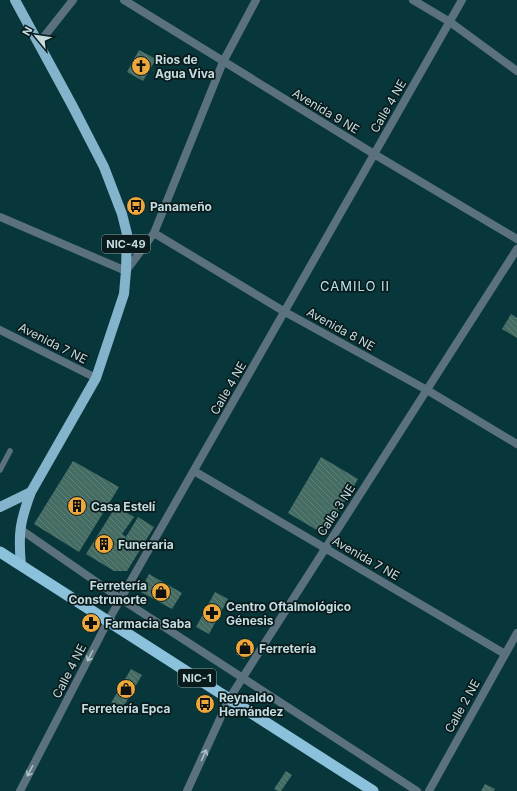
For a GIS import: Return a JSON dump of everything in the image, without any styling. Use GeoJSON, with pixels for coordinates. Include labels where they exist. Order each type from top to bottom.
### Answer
{"type":"FeatureCollection","features":[{"type":"Feature","properties":{"kind":"highway","name":"NIC-1"},"geometry":{"type":"LineString","coordinates":[[0,552],[373,791]]}},
{"type":"Feature","properties":{"kind":"main road","name":"NIC-49"},"geometry":{"type":"LineString","coordinates":[[15,0],[104,167],[122,214],[126,234],[126,271],[124,294],[96,378],[31,492],[23,514],[20,529],[20,565]]}},
{"type":"Feature","properties":{"kind":"main road"},"geometry":{"type":"LineString","coordinates":[[0,507],[31,492]]}},
{"type":"Feature","properties":{"kind":"street"},"geometry":{"type":"LineString","coordinates":[[39,43],[73,0]]}},
{"type":"Feature","properties":{"kind":"street","name":"Avenida 9 NE"},"geometry":{"type":"LineString","coordinates":[[124,0],[374,154],[517,239]]}},
{"type":"Feature","properties":{"kind":"street"},"geometry":{"type":"LineString","coordinates":[[0,217],[126,271],[154,233],[224,62],[256,0]]}},
{"type":"Feature","properties":{"kind":"street"},"geometry":{"type":"LineString","coordinates":[[413,0],[450,22],[517,71]]}},
{"type":"Feature","properties":{"kind":"street","name":"Calle 4 NE"},"geometry":{"type":"LineString","coordinates":[[20,791],[108,621],[462,0]]}},
{"type":"Feature","properties":{"kind":"street","name":"Avenida 8 NE"},"geometry":{"type":"LineString","coordinates":[[154,233],[285,312],[427,390],[517,444]]}},
{"type":"Feature","properties":{"kind":"street","name":"Calle 3 NE"},"geometry":{"type":"LineString","coordinates":[[187,791],[229,699],[517,248]]}},
{"type":"Feature","properties":{"kind":"street","name":"Avenida 7 NE"},"geometry":{"type":"LineString","coordinates":[[0,330],[96,378]]}},
{"type":"Feature","properties":{"kind":"street","name":"Avenida 7 NE"},"geometry":{"type":"LineString","coordinates":[[194,471],[505,654]]}},
{"type":"Feature","properties":{"kind":"street"},"geometry":{"type":"LineString","coordinates":[[20,529],[121,599],[417,791]]}},
{"type":"Feature","properties":{"kind":"street","name":"Calle 2 NE"},"geometry":{"type":"LineString","coordinates":[[429,791],[517,633]]}},
{"type":"Feature","properties":{"kind":"lane"},"geometry":{"type":"LineString","coordinates":[[0,470],[10,451]]}},
{"type":"Feature","properties":{"kind":"building","name":"Rios de Agua Viva"},"geometry":{"type":"Polygon","coordinates":[[[139,50],[156,59],[143,81],[127,72],[139,50]]]}},
{"type":"Feature","properties":{"kind":"building"},"geometry":{"type":"Polygon","coordinates":[[[511,314],[517,318],[517,338],[502,329],[511,314]]]}},
{"type":"Feature","properties":{"kind":"building"},"geometry":{"type":"Polygon","coordinates":[[[321,457],[358,479],[325,535],[288,513],[321,457]]]}},
{"type":"Feature","properties":{"kind":"building","name":"Casa Estelí"},"geometry":{"type":"Polygon","coordinates":[[[73,461],[119,487],[79,552],[34,524],[73,461]]]}},
{"type":"Feature","properties":{"kind":"building"},"geometry":{"type":"Polygon","coordinates":[[[116,506],[134,517],[122,534],[126,537],[138,517],[154,527],[127,571],[114,571],[86,554],[116,506]]]}},
{"type":"Feature","properties":{"kind":"building","name":"Ferretería Construnorte"},"geometry":{"type":"Polygon","coordinates":[[[149,574],[182,593],[172,609],[141,592],[141,589],[149,574]]]}},
{"type":"Feature","properties":{"kind":"building","name":"Centro Oftalmológico Génesis"},"geometry":{"type":"Polygon","coordinates":[[[215,592],[228,599],[209,634],[196,627],[215,592]]]}},
{"type":"Feature","properties":{"kind":"building","name":"Ferretería"},"geometry":{"type":"Polygon","coordinates":[[[245,638],[253,643],[244,659],[236,654],[245,638]]]}},
{"type":"Feature","properties":{"kind":"building","name":"Ferretería Epca"},"geometry":{"type":"Polygon","coordinates":[[[131,669],[142,675],[122,709],[111,703],[131,669]]]}},
{"type":"Feature","properties":{"kind":"building"},"geometry":{"type":"Polygon","coordinates":[[[286,771],[292,775],[281,791],[274,789],[286,771]]]}},
{"type":"Feature","properties":{"kind":"building"},"geometry":{"type":"Polygon","coordinates":[[[485,784],[495,789],[494,791],[481,791],[485,784]]]}},
{"type":"Feature","properties":{"kind":"place","name":"Rios de Agua Viva"},"geometry":{"type":"Point","coordinates":[141,66]}},
{"type":"Feature","properties":{"kind":"place","name":"Panameño"},"geometry":{"type":"Point","coordinates":[136,206]}},
{"type":"Feature","properties":{"kind":"place","name":"Casa Estelí"},"geometry":{"type":"Point","coordinates":[77,506]}},
{"type":"Feature","properties":{"kind":"place","name":"Funeraria"},"geometry":{"type":"Point","coordinates":[104,544]}},
{"type":"Feature","properties":{"kind":"place","name":"Ferretería Construnorte"},"geometry":{"type":"Point","coordinates":[161,592]}},
{"type":"Feature","properties":{"kind":"place","name":"Centro Oftalmológico Génesis"},"geometry":{"type":"Point","coordinates":[212,613]}},
{"type":"Feature","properties":{"kind":"place","name":"Farmacia Saba"},"geometry":{"type":"Point","coordinates":[91,623]}},
{"type":"Feature","properties":{"kind":"place","name":"Ferretería"},"geometry":{"type":"Point","coordinates":[245,648]}},
{"type":"Feature","properties":{"kind":"place","name":"Ferretería Epca"},"geometry":{"type":"Point","coordinates":[126,689]}},
{"type":"Feature","properties":{"kind":"place","name":"Reynaldo Hernández"},"geometry":{"type":"Point","coordinates":[205,704]}},
{"type":"Feature","properties":{"kind":"district","name":"CAMILO II"},"geometry":{"type":"Point","coordinates":[355,286]}}]}
